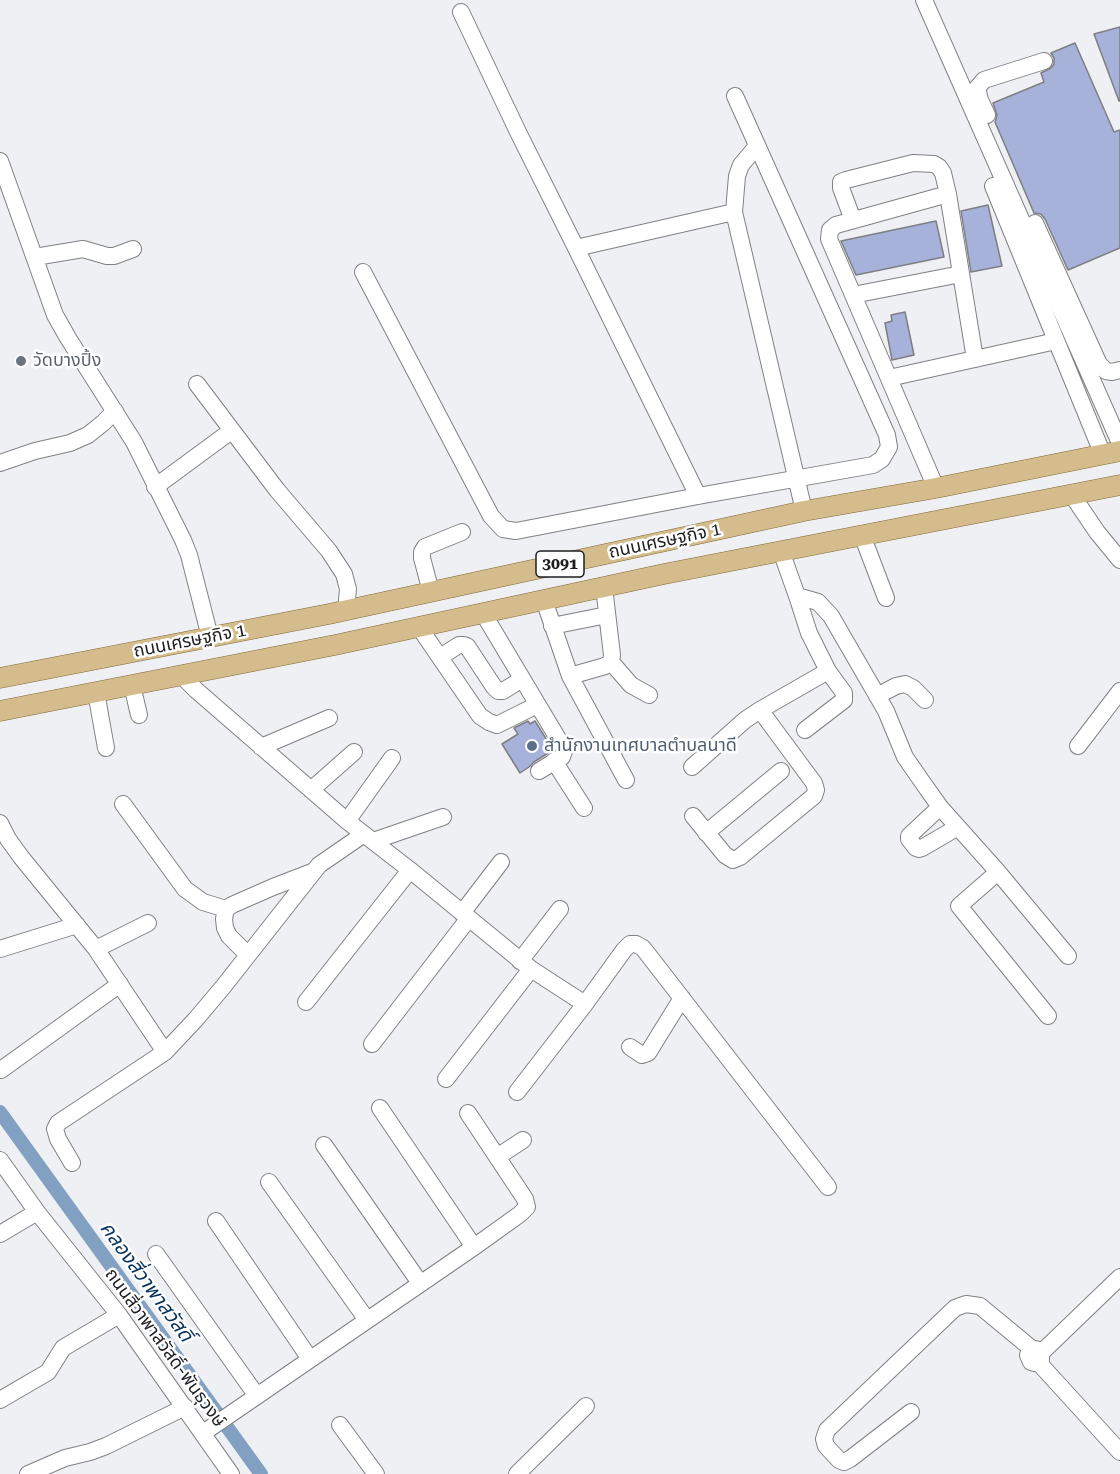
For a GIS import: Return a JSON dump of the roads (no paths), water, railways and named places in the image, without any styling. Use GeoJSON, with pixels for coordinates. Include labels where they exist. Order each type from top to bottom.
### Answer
{"type":"FeatureCollection","features":[{"type":"Feature","properties":{"kind":"main road","name":"ถนนเศรษฐกิจ 1"},"geometry":{"type":"LineString","coordinates":[[0,678],[346,610],[804,511],[936,488],[1111,453]]}},
{"type":"Feature","properties":{"kind":"main road"},"geometry":{"type":"LineString","coordinates":[[1066,462],[1072,495]]}},
{"type":"Feature","properties":{"kind":"main road"},"geometry":{"type":"LineString","coordinates":[[990,477],[995,509]]}},
{"type":"Feature","properties":{"kind":"main road","name":"ถนนเศรษฐกิจ 1"},"geometry":{"type":"LineString","coordinates":[[0,711],[419,627],[781,551],[1120,485]]}},
{"type":"Feature","properties":{"kind":"street"},"geometry":{"type":"LineString","coordinates":[[927,7],[1120,443]]}},
{"type":"Feature","properties":{"kind":"street"},"geometry":{"type":"LineString","coordinates":[[461,12],[527,151],[698,496]]}},
{"type":"Feature","properties":{"kind":"street"},"geometry":{"type":"LineString","coordinates":[[1044,61],[984,80],[977,88],[980,100],[1099,364],[1106,371],[1120,370]]}},
{"type":"Feature","properties":{"kind":"street"},"geometry":{"type":"LineString","coordinates":[[363,273],[491,516],[503,529],[516,531],[873,465],[882,459],[889,447],[887,435],[735,96]]}},
{"type":"Feature","properties":{"kind":"street"},"geometry":{"type":"LineString","coordinates":[[757,146],[741,165],[737,176],[734,212],[804,511]]}},
{"type":"Feature","properties":{"kind":"street"},"geometry":{"type":"LineString","coordinates":[[0,161],[55,315],[134,442],[183,540],[210,637]]}},
{"type":"Feature","properties":{"kind":"street"},"geometry":{"type":"LineString","coordinates":[[853,220],[841,188],[841,182],[913,163],[934,164],[939,167],[943,173],[948,194],[975,359]]}},
{"type":"Feature","properties":{"kind":"street"},"geometry":{"type":"LineString","coordinates":[[993,186],[1056,341],[1111,453]]}},
{"type":"Feature","properties":{"kind":"street"},"geometry":{"type":"LineString","coordinates":[[936,488],[829,239],[830,230],[836,225],[948,194]]}},
{"type":"Feature","properties":{"kind":"street"},"geometry":{"type":"LineString","coordinates":[[576,248],[734,212]]}},
{"type":"Feature","properties":{"kind":"street"},"geometry":{"type":"LineString","coordinates":[[35,257],[83,249],[114,256],[133,249]]}},
{"type":"Feature","properties":{"kind":"street"},"geometry":{"type":"LineString","coordinates":[[853,295],[961,274]]}},
{"type":"Feature","properties":{"kind":"street"},"geometry":{"type":"LineString","coordinates":[[889,378],[1056,341]]}},
{"type":"Feature","properties":{"kind":"street"},"geometry":{"type":"LineString","coordinates":[[197,384],[277,490],[329,551],[344,574],[348,589],[346,610]]}},
{"type":"Feature","properties":{"kind":"street"},"geometry":{"type":"LineString","coordinates":[[0,463],[88,435],[115,411]]}},
{"type":"Feature","properties":{"kind":"street"},"geometry":{"type":"LineString","coordinates":[[155,487],[231,431]]}},
{"type":"Feature","properties":{"kind":"street"},"geometry":{"type":"LineString","coordinates":[[1072,495],[1096,532],[1120,560]]}},
{"type":"Feature","properties":{"kind":"street"},"geometry":{"type":"LineString","coordinates":[[431,592],[422,552],[425,547],[462,532]]}},
{"type":"Feature","properties":{"kind":"street"},"geometry":{"type":"LineString","coordinates":[[862,535],[886,598]]}},
{"type":"Feature","properties":{"kind":"street"},"geometry":{"type":"LineString","coordinates":[[781,551],[809,633],[828,671],[844,693],[844,700],[805,730]]}},
{"type":"Feature","properties":{"kind":"street"},"geometry":{"type":"LineString","coordinates":[[570,676],[605,666],[611,662],[604,587]]}},
{"type":"Feature","properties":{"kind":"street"},"geometry":{"type":"LineString","coordinates":[[797,596],[818,602],[831,616],[886,711],[905,757],[940,807],[1068,956]]}},
{"type":"Feature","properties":{"kind":"street"},"geometry":{"type":"LineString","coordinates":[[544,600],[570,676],[626,780]]}},
{"type":"Feature","properties":{"kind":"street"},"geometry":{"type":"LineString","coordinates":[[483,613],[564,751],[562,757],[539,771]]}},
{"type":"Feature","properties":{"kind":"street"},"geometry":{"type":"LineString","coordinates":[[552,626],[607,615]]}},
{"type":"Feature","properties":{"kind":"street"},"geometry":{"type":"LineString","coordinates":[[419,627],[480,716],[489,722],[497,725],[537,705]]}},
{"type":"Feature","properties":{"kind":"street"},"geometry":{"type":"LineString","coordinates":[[440,657],[459,645],[467,646],[498,692],[522,679]]}},
{"type":"Feature","properties":{"kind":"street"},"geometry":{"type":"LineString","coordinates":[[611,662],[631,685],[649,695]]}},
{"type":"Feature","properties":{"kind":"street"},"geometry":{"type":"LineString","coordinates":[[692,767],[745,720],[828,671]]}},
{"type":"Feature","properties":{"kind":"street"},"geometry":{"type":"LineString","coordinates":[[181,675],[346,821],[410,870],[525,965],[585,1004]]}},
{"type":"Feature","properties":{"kind":"street"},"geometry":{"type":"LineString","coordinates":[[877,696],[905,684],[913,688],[925,700]]}},
{"type":"Feature","properties":{"kind":"street"},"geometry":{"type":"LineString","coordinates":[[132,685],[139,715]]}},
{"type":"Feature","properties":{"kind":"street"},"geometry":{"type":"LineString","coordinates":[[96,692],[106,748]]}},
{"type":"Feature","properties":{"kind":"street"},"geometry":{"type":"LineString","coordinates":[[1078,746],[1120,692]]}},
{"type":"Feature","properties":{"kind":"street"},"geometry":{"type":"LineString","coordinates":[[693,816],[725,855],[733,860],[740,857],[814,796],[816,790],[814,783],[760,710]]}},
{"type":"Feature","properties":{"kind":"street"},"geometry":{"type":"LineString","coordinates":[[261,747],[329,718]]}},
{"type":"Feature","properties":{"kind":"street"},"geometry":{"type":"LineString","coordinates":[[311,790],[354,752]]}},
{"type":"Feature","properties":{"kind":"street"},"geometry":{"type":"LineString","coordinates":[[346,821],[392,758]]}},
{"type":"Feature","properties":{"kind":"street"},"geometry":{"type":"LineString","coordinates":[[554,762],[584,808]]}},
{"type":"Feature","properties":{"kind":"street"},"geometry":{"type":"LineString","coordinates":[[706,833],[781,771]]}},
{"type":"Feature","properties":{"kind":"street"},"geometry":{"type":"LineString","coordinates":[[123,804],[185,890],[203,902],[226,909],[264,890],[313,872]]}},
{"type":"Feature","properties":{"kind":"street"},"geometry":{"type":"LineString","coordinates":[[940,807],[909,836],[916,848],[922,848],[958,827]]}},
{"type":"Feature","properties":{"kind":"street"},"geometry":{"type":"LineString","coordinates":[[72,1163],[58,1139],[55,1129],[58,1123],[165,1052],[196,1019],[324,861],[368,838],[443,817]]}},
{"type":"Feature","properties":{"kind":"street"},"geometry":{"type":"LineString","coordinates":[[0,825],[21,857],[96,948],[165,1052]]}},
{"type":"Feature","properties":{"kind":"street"},"geometry":{"type":"LineString","coordinates":[[372,1044],[501,862]]}},
{"type":"Feature","properties":{"kind":"street"},"geometry":{"type":"LineString","coordinates":[[306,1002],[410,870]]}},
{"type":"Feature","properties":{"kind":"street"},"geometry":{"type":"LineString","coordinates":[[998,872],[959,906],[1048,1016]]}},
{"type":"Feature","properties":{"kind":"street"},"geometry":{"type":"LineString","coordinates":[[226,909],[225,928],[229,936],[248,955]]}},
{"type":"Feature","properties":{"kind":"street"},"geometry":{"type":"LineString","coordinates":[[446,1079],[525,965],[560,909]]}},
{"type":"Feature","properties":{"kind":"street"},"geometry":{"type":"LineString","coordinates":[[96,948],[148,924]]}},
{"type":"Feature","properties":{"kind":"street"},"geometry":{"type":"LineString","coordinates":[[0,949],[77,925]]}},
{"type":"Feature","properties":{"kind":"street"},"geometry":{"type":"LineString","coordinates":[[517,1092],[630,944],[636,944],[642,948],[682,998],[828,1187]]}},
{"type":"Feature","properties":{"kind":"street"},"geometry":{"type":"LineString","coordinates":[[1,1070],[120,984]]}},
{"type":"Feature","properties":{"kind":"street"},"geometry":{"type":"LineString","coordinates":[[630,1047],[642,1055],[648,1053],[682,998]]}},
{"type":"Feature","properties":{"kind":"street"},"geometry":{"type":"LineString","coordinates":[[380,1108],[474,1247]]}},
{"type":"Feature","properties":{"kind":"street"},"geometry":{"type":"LineString","coordinates":[[207,1430],[474,1247],[527,1207],[525,1199],[468,1113]]}},
{"type":"Feature","properties":{"kind":"street"},"geometry":{"type":"LineString","coordinates":[[497,1157],[524,1140]]}},
{"type":"Feature","properties":{"kind":"street"},"geometry":{"type":"LineString","coordinates":[[324,1144],[420,1283]]}},
{"type":"Feature","properties":{"kind":"street","name":"ถนนสี่วาพาสวัสดิ์-พันธุวงษ์"},"geometry":{"type":"LineString","coordinates":[[0,1160],[37,1212],[119,1315],[184,1407],[207,1430],[231,1474]]}},
{"type":"Feature","properties":{"kind":"street"},"geometry":{"type":"LineString","coordinates":[[270,1182],[367,1320]]}},
{"type":"Feature","properties":{"kind":"street"},"geometry":{"type":"LineString","coordinates":[[0,1234],[37,1212]]}},
{"type":"Feature","properties":{"kind":"street"},"geometry":{"type":"LineString","coordinates":[[216,1221],[310,1359]]}},
{"type":"Feature","properties":{"kind":"street"},"geometry":{"type":"LineString","coordinates":[[156,1254],[256,1396]]}},
{"type":"Feature","properties":{"kind":"street"},"geometry":{"type":"LineString","coordinates":[[1037,1355],[1120,1277]]}},
{"type":"Feature","properties":{"kind":"street"},"geometry":{"type":"LineString","coordinates":[[911,1412],[844,1462],[839,1460],[826,1446],[824,1439],[827,1430],[955,1308],[966,1304],[980,1306],[1037,1355],[1120,1452]]}},
{"type":"Feature","properties":{"kind":"street"},"geometry":{"type":"LineString","coordinates":[[0,1401],[48,1372],[63,1348],[119,1315]]}},
{"type":"Feature","properties":{"kind":"street"},"geometry":{"type":"LineString","coordinates":[[517,1474],[586,1406]]}},
{"type":"Feature","properties":{"kind":"street"},"geometry":{"type":"LineString","coordinates":[[28,1474],[65,1458],[106,1446],[184,1407]]}},
{"type":"Feature","properties":{"kind":"street"},"geometry":{"type":"LineString","coordinates":[[340,1425],[376,1474]]}},
{"type":"Feature","properties":{"kind":"waterway","name":"คลองสี่วาพาสวัสดิ์"},"geometry":{"type":"LineString","coordinates":[[0,1112],[261,1474]]}},
{"type":"Feature","properties":{"kind":"place","name":"วัดบางปิ้ง"},"geometry":{"type":"Point","coordinates":[21,361]}},
{"type":"Feature","properties":{"kind":"place","name":"สำนักงานเทศบาลตำบลนาดี"},"geometry":{"type":"Point","coordinates":[532,746]}}]}
